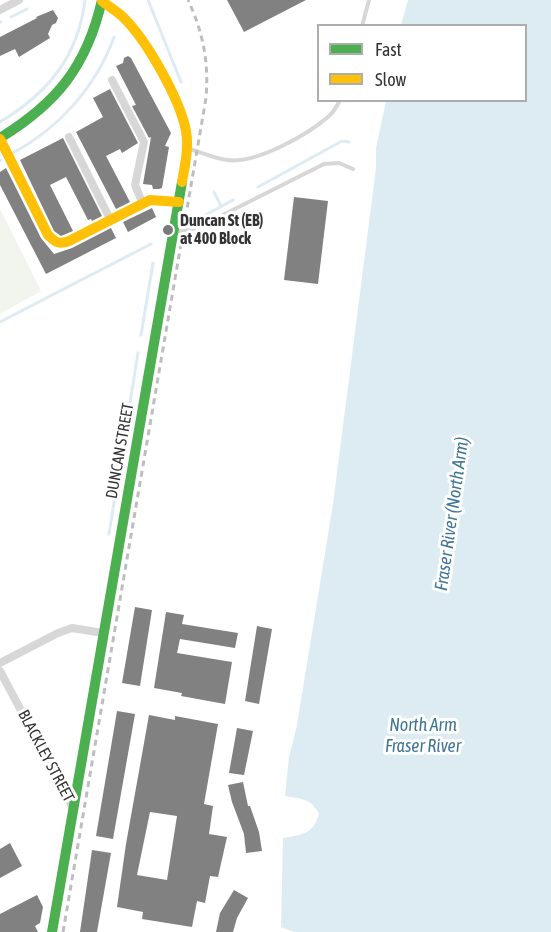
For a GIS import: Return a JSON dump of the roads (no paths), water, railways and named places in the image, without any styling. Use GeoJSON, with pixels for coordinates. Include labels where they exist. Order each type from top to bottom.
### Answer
{"type":"FeatureCollection","features":[{"type":"Feature","properties":{"kind":"street"},"geometry":{"type":"LineString","coordinates":[[0,10],[19,0]]}},
{"type":"Feature","properties":{"kind":"street"},"geometry":{"type":"LineString","coordinates":[[102,1],[92,39],[71,77],[57,96],[39,113],[0,139],[52,241],[62,244],[69,241],[142,202],[150,200],[179,202]]}},
{"type":"Feature","properties":{"kind":"street","name":"DUNCAN STREET"},"geometry":{"type":"LineString","coordinates":[[52,932],[187,147],[186,130],[180,110],[141,36],[124,17],[102,1]]}},
{"type":"Feature","properties":{"kind":"street"},"geometry":{"type":"LineString","coordinates":[[112,80],[144,142],[135,185],[142,202]]}},
{"type":"Feature","properties":{"kind":"street"},"geometry":{"type":"LineString","coordinates":[[69,137],[110,219]]}},
{"type":"Feature","properties":{"kind":"street"},"geometry":{"type":"LineString","coordinates":[[0,663],[72,628],[103,633]]}},
{"type":"Feature","properties":{"kind":"street","name":"BLACKLEY STREET"},"geometry":{"type":"LineString","coordinates":[[0,671],[74,810]]}},
{"type":"Feature","properties":{"kind":"lane"},"geometry":{"type":"LineString","coordinates":[[363,24],[369,0]]}},
{"type":"Feature","properties":{"kind":"lane"},"geometry":{"type":"LineString","coordinates":[[187,147],[228,160],[249,159],[277,148],[317,126],[332,114],[339,102]]}},
{"type":"Feature","properties":{"kind":"lane"},"geometry":{"type":"LineString","coordinates":[[174,232],[197,228],[324,164],[339,163],[353,169]]}},
{"type":"Feature","properties":{"kind":"water","name":"North Arm Fraser River"},"geometry":{"type":"Polygon","coordinates":[[[408,0],[551,0],[551,932],[294,932],[281,927],[283,838],[310,830],[319,814],[309,802],[285,796],[289,757],[297,725],[333,504],[376,168],[376,148],[386,102],[527,102],[527,24],[401,24],[408,0]]]}},
{"type":"Feature","properties":{"kind":"waterway"},"geometry":{"type":"LineString","coordinates":[[0,122],[33,99],[58,72],[76,39],[85,0]]}},
{"type":"Feature","properties":{"kind":"waterway"},"geometry":{"type":"LineString","coordinates":[[148,0],[181,82]]}},
{"type":"Feature","properties":{"kind":"waterway"},"geometry":{"type":"LineString","coordinates":[[11,17],[27,9]]}},
{"type":"Feature","properties":{"kind":"waterway"},"geometry":{"type":"LineString","coordinates":[[13,153],[46,131],[74,104],[97,73],[114,37]]}},
{"type":"Feature","properties":{"kind":"waterway"},"geometry":{"type":"LineString","coordinates":[[258,187],[342,141],[349,142]]}},
{"type":"Feature","properties":{"kind":"waterway"},"geometry":{"type":"LineString","coordinates":[[214,192],[221,206]]}},
{"type":"Feature","properties":{"kind":"waterway"},"geometry":{"type":"LineString","coordinates":[[200,218],[233,200]]}},
{"type":"Feature","properties":{"kind":"waterway"},"geometry":{"type":"LineString","coordinates":[[0,322],[151,244]]}},
{"type":"Feature","properties":{"kind":"waterway"},"geometry":{"type":"LineString","coordinates":[[141,335],[153,263]]}},
{"type":"Feature","properties":{"kind":"waterway"},"geometry":{"type":"LineString","coordinates":[[109,534],[138,353]]}},
{"type":"Feature","properties":{"kind":"railway"},"geometry":{"type":"LineString","coordinates":[[63,932],[206,98],[207,72],[204,48],[198,24],[188,0]]}},
{"type":"Feature","properties":{"kind":"place","name":"Duncan St (EB) at 400 Block"},"geometry":{"type":"Point","coordinates":[168,230]}},
{"type":"Feature","properties":{"kind":"water label","name":"Fraser River (North Arm)"},"geometry":{"type":"Point","coordinates":[452,514]}}]}
